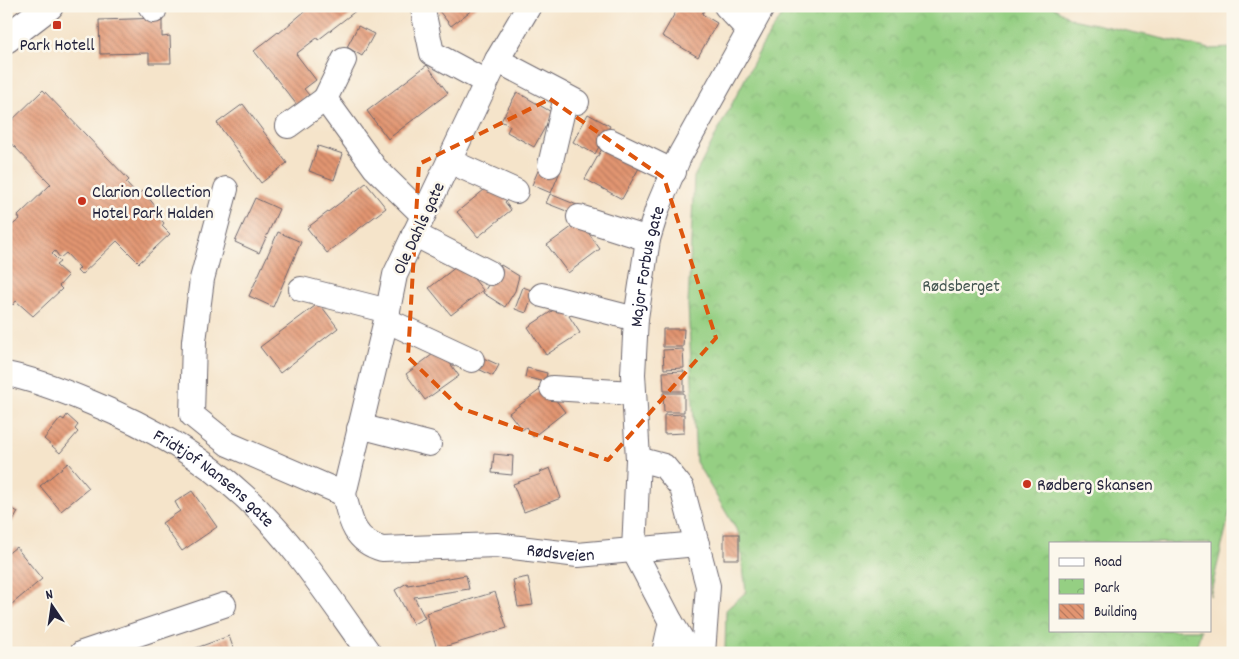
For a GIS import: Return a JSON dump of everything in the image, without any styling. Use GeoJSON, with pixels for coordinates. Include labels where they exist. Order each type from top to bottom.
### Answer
{"type":"FeatureCollection","features":[{"type":"Feature","properties":{"kind":"highway"},"geometry":{"type":"LineString","coordinates":[[6,39],[49,6]]}},
{"type":"Feature","properties":{"kind":"street"},"geometry":{"type":"LineString","coordinates":[[424,6],[424,15],[432,53],[486,82]]}},
{"type":"Feature","properties":{"kind":"street","name":"Ole Dahls gate"},"geometry":{"type":"LineString","coordinates":[[372,546],[357,534],[350,518],[344,494],[395,274],[486,82],[528,6]]}},
{"type":"Feature","properties":{"kind":"street"},"geometry":{"type":"LineString","coordinates":[[726,6],[742,23],[750,27]]}},
{"type":"Feature","properties":{"kind":"street","name":"Major Forbus gate"},"geometry":{"type":"LineString","coordinates":[[634,550],[638,459],[633,393],[636,318],[648,239],[658,207],[679,157],[763,6]]}},
{"type":"Feature","properties":{"kind":"street"},"geometry":{"type":"LineString","coordinates":[[288,126],[325,98],[344,60]]}},
{"type":"Feature","properties":{"kind":"street"},"geometry":{"type":"LineString","coordinates":[[498,60],[571,99],[550,165]]}},
{"type":"Feature","properties":{"kind":"street"},"geometry":{"type":"LineString","coordinates":[[325,98],[419,225],[490,273]]}},
{"type":"Feature","properties":{"kind":"street"},"geometry":{"type":"LineString","coordinates":[[610,140],[674,172]]}},
{"type":"Feature","properties":{"kind":"street"},"geometry":{"type":"LineString","coordinates":[[449,161],[516,191]]}},
{"type":"Feature","properties":{"kind":"street"},"geometry":{"type":"LineString","coordinates":[[226,189],[202,280],[183,410],[228,444],[344,494]]}},
{"type":"Feature","properties":{"kind":"street"},"geometry":{"type":"LineString","coordinates":[[579,217],[648,239]]}},
{"type":"Feature","properties":{"kind":"street"},"geometry":{"type":"LineString","coordinates":[[301,288],[387,315],[472,360]]}},
{"type":"Feature","properties":{"kind":"street"},"geometry":{"type":"LineString","coordinates":[[542,295],[636,318]]}},
{"type":"Feature","properties":{"kind":"street","name":"Fridtjof Nansens gate"},"geometry":{"type":"LineString","coordinates":[[6,374],[70,394],[116,413],[166,440],[207,466],[244,496],[288,542],[369,653]]}},
{"type":"Feature","properties":{"kind":"street"},"geometry":{"type":"LineString","coordinates":[[552,388],[633,393]]}},
{"type":"Feature","properties":{"kind":"street"},"geometry":{"type":"LineString","coordinates":[[359,429],[371,429],[429,444]]}},
{"type":"Feature","properties":{"kind":"street"},"geometry":{"type":"LineString","coordinates":[[638,459],[664,466],[682,488],[708,586],[704,653]]}},
{"type":"Feature","properties":{"kind":"street","name":"Rødsveien"},"geometry":{"type":"LineString","coordinates":[[372,546],[382,549],[496,545],[578,555],[697,544]]}},
{"type":"Feature","properties":{"kind":"street"},"geometry":{"type":"LineString","coordinates":[[634,550],[671,622],[690,653]]}},
{"type":"Feature","properties":{"kind":"street"},"geometry":{"type":"LineString","coordinates":[[82,653],[224,605]]}},
{"type":"Feature","properties":{"kind":"street"},"geometry":{"type":"LineString","coordinates":[[664,653],[671,622]]}},
{"type":"Feature","properties":{"kind":"highlighted area"},"geometry":{"type":"Polygon","coordinates":[[[550,99],[664,178],[716,338],[608,460],[460,408],[408,357],[419,164],[550,99]]]}},
{"type":"Feature","properties":{"kind":"green space","name":"Rødsberget"},"geometry":{"type":"Polygon","coordinates":[[[788,6],[1052,6],[1072,19],[1210,49],[1233,48],[1233,499],[1212,588],[1212,542],[1049,542],[1049,632],[1200,632],[1195,653],[725,653],[726,610],[746,592],[739,534],[696,462],[688,305],[694,177],[762,46],[788,6]]]}},
{"type":"Feature","properties":{"kind":"building"},"geometry":{"type":"Polygon","coordinates":[[[311,6],[362,6],[318,40],[317,38],[296,54],[316,80],[304,89],[309,95],[297,105],[254,51],[311,6]]]}},
{"type":"Feature","properties":{"kind":"building"},"geometry":{"type":"Polygon","coordinates":[[[435,6],[477,6],[451,26],[435,6]]]}},
{"type":"Feature","properties":{"kind":"building"},"geometry":{"type":"Polygon","coordinates":[[[679,6],[702,6],[705,8],[702,14],[717,23],[698,57],[662,36],[679,6]]]}},
{"type":"Feature","properties":{"kind":"building"},"geometry":{"type":"Polygon","coordinates":[[[162,18],[162,37],[170,36],[171,63],[149,63],[149,53],[100,54],[99,20],[162,18]]]}},
{"type":"Feature","properties":{"kind":"building"},"geometry":{"type":"Polygon","coordinates":[[[358,26],[374,34],[362,56],[347,47],[358,26]]]}},
{"type":"Feature","properties":{"kind":"building"},"geometry":{"type":"Polygon","coordinates":[[[427,65],[448,93],[388,139],[367,111],[427,65]]]}},
{"type":"Feature","properties":{"kind":"building"},"geometry":{"type":"Polygon","coordinates":[[[43,90],[129,180],[126,183],[138,196],[143,191],[160,212],[157,215],[164,223],[162,226],[170,234],[139,263],[117,241],[81,275],[77,271],[80,268],[66,253],[60,258],[55,251],[52,254],[60,262],[56,265],[68,276],[59,286],[62,289],[33,316],[16,301],[13,305],[6,298],[6,230],[20,219],[18,216],[51,184],[6,138],[6,126],[43,90]]]}},
{"type":"Feature","properties":{"kind":"building"},"geometry":{"type":"Polygon","coordinates":[[[517,92],[553,113],[534,147],[507,132],[510,126],[501,121],[517,92]]]}},
{"type":"Feature","properties":{"kind":"building"},"geometry":{"type":"Polygon","coordinates":[[[243,104],[287,163],[261,183],[217,123],[243,104]]]}},
{"type":"Feature","properties":{"kind":"building"},"geometry":{"type":"Polygon","coordinates":[[[588,114],[610,126],[595,154],[573,142],[588,114]]]}},
{"type":"Feature","properties":{"kind":"building"},"geometry":{"type":"Polygon","coordinates":[[[318,146],[343,154],[334,180],[309,171],[318,146]]]}},
{"type":"Feature","properties":{"kind":"building"},"geometry":{"type":"Polygon","coordinates":[[[603,147],[639,168],[622,199],[585,179],[603,147]]]}},
{"type":"Feature","properties":{"kind":"building"},"geometry":{"type":"Polygon","coordinates":[[[540,166],[559,174],[551,193],[532,185],[540,166]]]}},
{"type":"Feature","properties":{"kind":"building"},"geometry":{"type":"Polygon","coordinates":[[[366,183],[386,208],[327,253],[307,228],[366,183]]]}},
{"type":"Feature","properties":{"kind":"building"},"geometry":{"type":"Polygon","coordinates":[[[490,185],[509,199],[505,202],[511,210],[478,237],[457,212],[490,185]]]}},
{"type":"Feature","properties":{"kind":"building"},"geometry":{"type":"Polygon","coordinates":[[[550,194],[577,205],[574,214],[546,203],[550,194]]]}},
{"type":"Feature","properties":{"kind":"building"},"geometry":{"type":"Polygon","coordinates":[[[255,198],[279,209],[259,253],[235,242],[255,198]]]}},
{"type":"Feature","properties":{"kind":"building"},"geometry":{"type":"Polygon","coordinates":[[[580,221],[600,249],[568,273],[547,245],[580,221]]]}},
{"type":"Feature","properties":{"kind":"building"},"geometry":{"type":"Polygon","coordinates":[[[278,232],[301,242],[273,307],[249,296],[278,232]]]}},
{"type":"Feature","properties":{"kind":"building"},"geometry":{"type":"Polygon","coordinates":[[[461,263],[483,290],[451,315],[429,288],[461,263]]]}},
{"type":"Feature","properties":{"kind":"building"},"geometry":{"type":"Polygon","coordinates":[[[501,265],[519,276],[515,291],[505,307],[483,293],[501,265]]]}},
{"type":"Feature","properties":{"kind":"building"},"geometry":{"type":"Polygon","coordinates":[[[523,287],[534,291],[526,313],[515,309],[523,287]]]}},
{"type":"Feature","properties":{"kind":"building"},"geometry":{"type":"Polygon","coordinates":[[[319,303],[338,328],[280,373],[260,347],[319,303]]]}},
{"type":"Feature","properties":{"kind":"building"},"geometry":{"type":"Polygon","coordinates":[[[561,305],[573,314],[569,316],[580,333],[546,355],[528,327],[561,305]]]}},
{"type":"Feature","properties":{"kind":"building"},"geometry":{"type":"Polygon","coordinates":[[[663,329],[684,329],[683,347],[663,347],[663,329]]]}},
{"type":"Feature","properties":{"kind":"building"},"geometry":{"type":"Polygon","coordinates":[[[440,349],[459,376],[425,400],[406,374],[440,349]]]}},
{"type":"Feature","properties":{"kind":"building"},"geometry":{"type":"Polygon","coordinates":[[[683,349],[684,368],[664,369],[663,350],[683,349]]]}},
{"type":"Feature","properties":{"kind":"building"},"geometry":{"type":"Polygon","coordinates":[[[479,356],[499,365],[493,376],[474,367],[479,356]]]}},
{"type":"Feature","properties":{"kind":"building"},"geometry":{"type":"Polygon","coordinates":[[[527,368],[547,373],[545,382],[525,377],[527,368]]]}},
{"type":"Feature","properties":{"kind":"building"},"geometry":{"type":"Polygon","coordinates":[[[684,371],[684,391],[664,391],[663,372],[684,371]]]}},
{"type":"Feature","properties":{"kind":"building"},"geometry":{"type":"Polygon","coordinates":[[[545,386],[565,412],[533,437],[526,427],[522,430],[509,413],[545,386]]]}},
{"type":"Feature","properties":{"kind":"building"},"geometry":{"type":"Polygon","coordinates":[[[663,393],[684,393],[684,412],[664,412],[663,393]]]}},
{"type":"Feature","properties":{"kind":"building"},"geometry":{"type":"Polygon","coordinates":[[[684,414],[684,433],[664,434],[664,415],[684,414]]]}},
{"type":"Feature","properties":{"kind":"building"},"geometry":{"type":"Polygon","coordinates":[[[67,415],[78,425],[75,429],[78,432],[60,453],[44,439],[61,418],[64,420],[67,415]]]}},
{"type":"Feature","properties":{"kind":"building"},"geometry":{"type":"Polygon","coordinates":[[[494,454],[513,456],[512,475],[492,473],[494,454]]]}},
{"type":"Feature","properties":{"kind":"building"},"geometry":{"type":"Polygon","coordinates":[[[68,463],[89,488],[61,511],[40,486],[68,463]]]}},
{"type":"Feature","properties":{"kind":"building"},"geometry":{"type":"Polygon","coordinates":[[[550,468],[561,498],[524,512],[513,484],[541,474],[540,472],[550,468]]]}},
{"type":"Feature","properties":{"kind":"building"},"geometry":{"type":"Polygon","coordinates":[[[192,491],[217,527],[182,551],[162,523],[180,511],[175,502],[192,491]]]}},
{"type":"Feature","properties":{"kind":"building"},"geometry":{"type":"Polygon","coordinates":[[[6,505],[18,512],[6,534],[6,505]]]}},
{"type":"Feature","properties":{"kind":"building"},"geometry":{"type":"Polygon","coordinates":[[[724,534],[739,534],[739,559],[724,559],[724,534]]]}},
{"type":"Feature","properties":{"kind":"building"},"geometry":{"type":"Polygon","coordinates":[[[16,547],[42,579],[6,609],[6,555],[16,547]]]}},
{"type":"Feature","properties":{"kind":"building"},"geometry":{"type":"Polygon","coordinates":[[[466,575],[469,589],[414,597],[425,618],[413,624],[395,590],[407,583],[408,585],[466,575]]]}},
{"type":"Feature","properties":{"kind":"building"},"geometry":{"type":"Polygon","coordinates":[[[528,577],[533,605],[518,607],[513,580],[528,577]]]}},
{"type":"Feature","properties":{"kind":"building"},"geometry":{"type":"Polygon","coordinates":[[[495,592],[507,628],[437,649],[426,613],[495,592]]]}},
{"type":"Feature","properties":{"kind":"building"},"geometry":{"type":"Polygon","coordinates":[[[229,636],[235,653],[189,653],[188,651],[229,636]]]}},
{"type":"Feature","properties":{"kind":"place","name":"Park Hotell"},"geometry":{"type":"Point","coordinates":[57,25]}},
{"type":"Feature","properties":{"kind":"place","name":"Clarion Collection Hotel Park Halden"},"geometry":{"type":"Point","coordinates":[82,201]}},
{"type":"Feature","properties":{"kind":"place","name":"Rødberg Skansen"},"geometry":{"type":"Point","coordinates":[1027,484]}}]}
